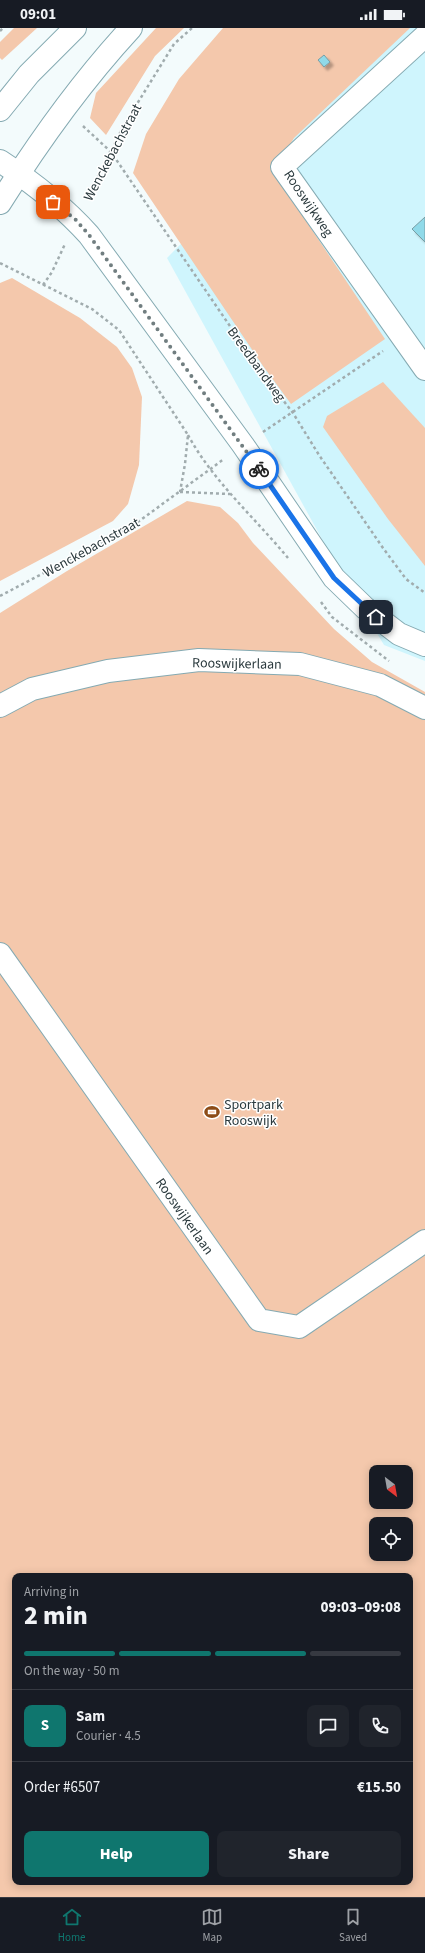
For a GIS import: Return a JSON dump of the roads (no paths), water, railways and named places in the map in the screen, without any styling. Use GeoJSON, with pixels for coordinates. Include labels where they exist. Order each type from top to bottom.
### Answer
{"type":"FeatureCollection","features":[{"type":"Feature","properties":{"kind":"street"},"geometry":{"type":"LineString","coordinates":[[0,110],[29,74],[75,28]]}},
{"type":"Feature","properties":{"kind":"street"},"geometry":{"type":"LineString","coordinates":[[0,203],[19,174],[82,87],[131,28]]}},
{"type":"Feature","properties":{"kind":"street","name":"Rooswijkweg"},"geometry":{"type":"LineString","coordinates":[[425,36],[282,167],[425,369]]}},
{"type":"Feature","properties":{"kind":"street"},"geometry":{"type":"LineString","coordinates":[[0,161],[19,174],[76,220],[89,235],[239,440],[334,578],[365,608],[393,629],[425,645]]}},
{"type":"Feature","properties":{"kind":"street","name":"Rooswijkerlaan"},"geometry":{"type":"LineString","coordinates":[[0,706],[32,689],[108,671],[199,660],[300,664],[380,685],[425,708]]}},
{"type":"Feature","properties":{"kind":"street","name":"Rooswijkerlaan"},"geometry":{"type":"LineString","coordinates":[[0,954],[259,1320],[299,1327],[425,1240]]}},
{"type":"Feature","properties":{"kind":"place","name":"Sportpark Rooswijk"},"geometry":{"type":"Point","coordinates":[212,1112]}}]}
